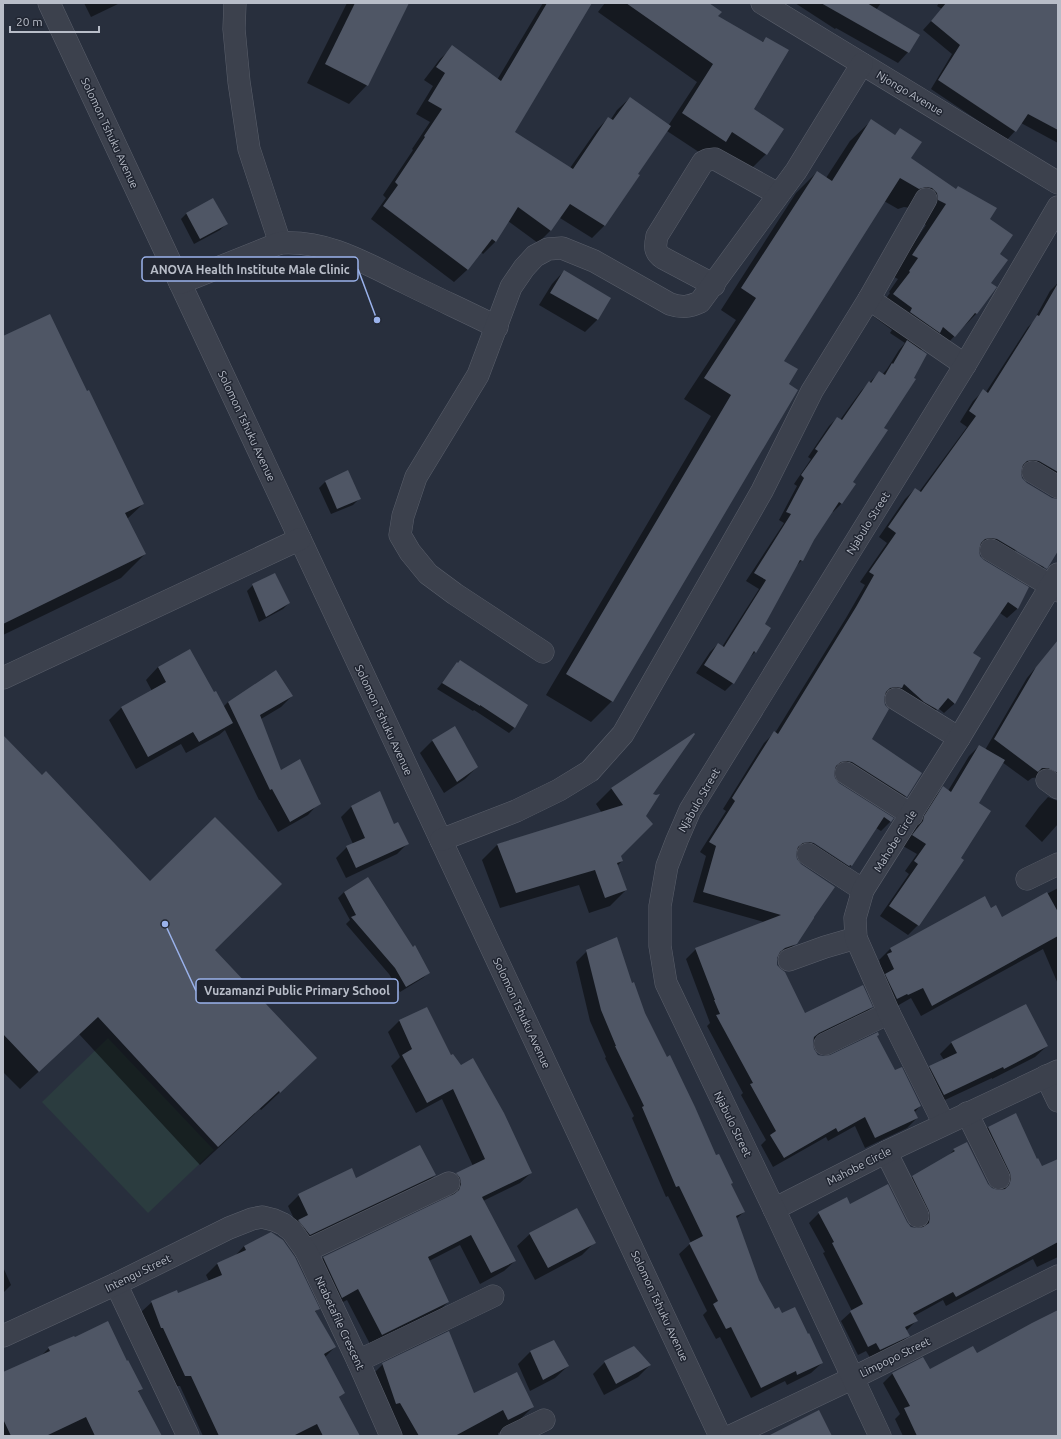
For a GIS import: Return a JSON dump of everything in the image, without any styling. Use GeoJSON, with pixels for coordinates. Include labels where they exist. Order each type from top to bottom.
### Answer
{"type":"FeatureCollection","features":[{"type":"Feature","properties":{"kind":"street","name":"Solomon Tshuku Avenue"},"geometry":{"type":"LineString","coordinates":[[49,3],[720,1436]]}},
{"type":"Feature","properties":{"kind":"street"},"geometry":{"type":"LineString","coordinates":[[235,3],[234,29],[239,82],[250,149],[280,243]]}},
{"type":"Feature","properties":{"kind":"street","name":"Njongo Avenue"},"geometry":{"type":"LineString","coordinates":[[762,3],[1058,183]]}},
{"type":"Feature","properties":{"kind":"street"},"geometry":{"type":"LineString","coordinates":[[543,652],[455,594],[428,574],[410,552],[400,535],[403,516],[416,477],[478,375],[511,287],[524,268],[535,256],[548,250],[562,248],[594,260],[670,304],[681,307],[692,306],[700,302],[714,285],[796,171],[862,64]]}},
{"type":"Feature","properties":{"kind":"street"},"geometry":{"type":"LineString","coordinates":[[714,285],[658,255],[654,246],[658,236],[703,162],[716,159],[778,194]]}},
{"type":"Feature","properties":{"kind":"street"},"geometry":{"type":"LineString","coordinates":[[441,840],[516,811],[559,790],[590,771],[623,734],[762,491],[812,391],[869,299],[926,199]]}},
{"type":"Feature","properties":{"kind":"street","name":"Njabulo Street"},"geometry":{"type":"LineString","coordinates":[[880,1436],[666,983],[660,946],[660,906],[667,866],[676,840],[690,810],[965,366],[1058,207]]}},
{"type":"Feature","properties":{"kind":"street"},"geometry":{"type":"LineString","coordinates":[[180,283],[280,243],[297,242],[328,248],[356,259],[497,327]]}},
{"type":"Feature","properties":{"kind":"street"},"geometry":{"type":"LineString","coordinates":[[869,299],[965,366]]}},
{"type":"Feature","properties":{"kind":"street"},"geometry":{"type":"LineString","coordinates":[[1033,472],[1058,487]]}},
{"type":"Feature","properties":{"kind":"street"},"geometry":{"type":"LineString","coordinates":[[3,678],[300,539]]}},
{"type":"Feature","properties":{"kind":"street"},"geometry":{"type":"LineString","coordinates":[[991,550],[1056,584]]}},
{"type":"Feature","properties":{"kind":"street","name":"Mahobe Circle"},"geometry":{"type":"LineString","coordinates":[[944,1124],[888,1012],[856,938],[855,918],[863,890],[912,815],[1056,584]]}},
{"type":"Feature","properties":{"kind":"street"},"geometry":{"type":"LineString","coordinates":[[896,699],[960,738]]}},
{"type":"Feature","properties":{"kind":"street"},"geometry":{"type":"LineString","coordinates":[[846,774],[912,815]]}},
{"type":"Feature","properties":{"kind":"street"},"geometry":{"type":"LineString","coordinates":[[808,854],[863,890]]}},
{"type":"Feature","properties":{"kind":"street"},"geometry":{"type":"LineString","coordinates":[[1027,879],[1058,864]]}},
{"type":"Feature","properties":{"kind":"street"},"geometry":{"type":"LineString","coordinates":[[789,960],[856,938]]}},
{"type":"Feature","properties":{"kind":"street"},"geometry":{"type":"LineString","coordinates":[[825,1044],[888,1012]]}},
{"type":"Feature","properties":{"kind":"street"},"geometry":{"type":"LineString","coordinates":[[1052,1073],[1058,1101]]}},
{"type":"Feature","properties":{"kind":"street","name":"Mahobe Circle"},"geometry":{"type":"LineString","coordinates":[[774,1209],[886,1152],[1052,1073]]}},
{"type":"Feature","properties":{"kind":"street"},"geometry":{"type":"LineString","coordinates":[[967,1113],[998,1178]]}},
{"type":"Feature","properties":{"kind":"street"},"geometry":{"type":"LineString","coordinates":[[886,1152],[918,1216]]}},
{"type":"Feature","properties":{"kind":"street"},"geometry":{"type":"LineString","coordinates":[[306,1251],[449,1184]]}},
{"type":"Feature","properties":{"kind":"street","name":"Intengu Street"},"geometry":{"type":"LineString","coordinates":[[3,1336],[116,1284],[252,1218],[262,1217],[274,1220]]}},
{"type":"Feature","properties":{"kind":"street","name":"Ntabetafile Crescent"},"geometry":{"type":"LineString","coordinates":[[274,1220],[283,1224],[292,1231],[306,1251],[358,1361],[391,1436]]}},
{"type":"Feature","properties":{"kind":"street","name":"Limpopo Street"},"geometry":{"type":"LineString","coordinates":[[731,1436],[1058,1276]]}},
{"type":"Feature","properties":{"kind":"street"},"geometry":{"type":"LineString","coordinates":[[116,1284],[188,1436]]}},
{"type":"Feature","properties":{"kind":"street"},"geometry":{"type":"LineString","coordinates":[[358,1361],[493,1296]]}},
{"type":"Feature","properties":{"kind":"street"},"geometry":{"type":"LineString","coordinates":[[511,1436],[544,1420]]}},
{"type":"Feature","properties":{"kind":"shaded area"},"geometry":{"type":"Polygon","coordinates":[[[108,1038],[214,1150],[148,1213],[42,1102],[108,1038]]]}},
{"type":"Feature","properties":{"kind":"building"},"geometry":{"type":"Polygon","coordinates":[[[355,3],[409,3],[368,86],[325,64],[355,3]]]}},
{"type":"Feature","properties":{"kind":"building"},"geometry":{"type":"Polygon","coordinates":[[[547,3],[592,3],[515,132],[573,169],[608,117],[613,120],[630,97],[671,126],[605,226],[570,204],[551,231],[518,207],[496,242],[492,239],[468,270],[383,206],[398,185],[395,182],[442,109],[428,101],[445,73],[436,67],[452,45],[501,81],[547,3]]]}},
{"type":"Feature","properties":{"kind":"building"},"geometry":{"type":"Polygon","coordinates":[[[626,3],[709,3],[722,12],[718,16],[763,42],[766,37],[789,50],[754,109],[784,129],[767,155],[732,132],[726,142],[682,113],[713,64],[626,3]]]}},
{"type":"Feature","properties":{"kind":"building"},"geometry":{"type":"Polygon","coordinates":[[[821,3],[867,3],[920,35],[909,53],[821,3]]]}},
{"type":"Feature","properties":{"kind":"building"},"geometry":{"type":"Polygon","coordinates":[[[946,3],[1058,3],[1058,130],[1028,114],[1016,132],[938,80],[960,45],[931,21],[946,3]]]}},
{"type":"Feature","properties":{"kind":"building"},"geometry":{"type":"Polygon","coordinates":[[[871,119],[895,135],[900,128],[922,142],[911,158],[956,189],[958,186],[997,208],[990,219],[1013,235],[1000,254],[1008,260],[991,283],[997,287],[977,314],[975,313],[955,337],[943,327],[940,333],[910,312],[912,308],[893,294],[910,272],[909,271],[918,258],[912,255],[946,204],[938,200],[937,193],[932,188],[926,187],[919,189],[900,178],[784,361],[798,369],[789,384],[798,390],[613,702],[566,674],[731,395],[704,378],[756,298],[741,288],[817,171],[832,181],[871,119]]]}},
{"type":"Feature","properties":{"kind":"building"},"geometry":{"type":"Polygon","coordinates":[[[213,198],[228,224],[200,239],[186,213],[213,198]]]}},
{"type":"Feature","properties":{"kind":"building"},"geometry":{"type":"Polygon","coordinates":[[[564,270],[611,298],[598,320],[550,293],[564,270]]]}},
{"type":"Feature","properties":{"kind":"building"},"geometry":{"type":"Polygon","coordinates":[[[1058,283],[1058,472],[1039,461],[1033,460],[1027,461],[1023,465],[1021,472],[1022,478],[1027,483],[1052,498],[1058,499],[1058,551],[1047,569],[997,539],[985,539],[981,543],[979,550],[980,556],[984,560],[1029,587],[1018,609],[1008,602],[973,653],[981,658],[955,704],[948,698],[938,710],[924,702],[904,684],[902,688],[890,688],[886,692],[884,699],[885,705],[889,709],[872,739],[922,773],[907,797],[852,762],[841,762],[836,766],[834,773],[835,778],[839,783],[894,818],[891,822],[884,817],[852,866],[849,866],[814,843],[803,843],[798,847],[796,854],[797,859],[801,864],[835,887],[797,944],[785,948],[780,952],[777,958],[777,965],[785,972],[805,1013],[863,985],[873,1007],[819,1033],[814,1037],[814,1049],[818,1055],[830,1055],[878,1032],[879,1035],[877,1036],[895,1070],[902,1067],[921,1106],[914,1110],[918,1118],[875,1138],[865,1117],[838,1132],[836,1128],[784,1158],[770,1135],[776,1131],[750,1084],[753,1083],[716,1015],[720,1014],[695,948],[781,915],[703,892],[716,846],[709,842],[735,801],[732,798],[774,731],[778,734],[856,607],[874,575],[869,572],[896,533],[888,527],[915,488],[921,492],[976,416],[969,411],[983,389],[988,393],[1037,315],[1039,316],[1058,283]]]}},
{"type":"Feature","properties":{"kind":"building"},"geometry":{"type":"Polygon","coordinates":[[[50,314],[87,391],[89,390],[144,504],[125,513],[146,554],[3,624],[3,336],[50,314]]]}},
{"type":"Feature","properties":{"kind":"building"},"geometry":{"type":"Polygon","coordinates":[[[907,340],[927,354],[914,378],[916,379],[884,428],[888,430],[853,482],[856,484],[842,504],[839,502],[814,540],[803,561],[800,560],[765,624],[771,628],[756,653],[754,651],[734,684],[704,665],[718,643],[724,647],[766,580],[754,573],[791,514],[786,512],[804,478],[801,475],[818,451],[815,449],[837,417],[842,420],[869,381],[871,383],[879,371],[885,375],[907,340]]]}},
{"type":"Feature","properties":{"kind":"building"},"geometry":{"type":"Polygon","coordinates":[[[348,470],[361,499],[337,509],[325,481],[348,470]]]}},
{"type":"Feature","properties":{"kind":"building"},"geometry":{"type":"Polygon","coordinates":[[[275,573],[290,603],[266,617],[252,584],[275,573]]]}},
{"type":"Feature","properties":{"kind":"building"},"geometry":{"type":"Polygon","coordinates":[[[1058,640],[1058,773],[1048,768],[1042,768],[1038,772],[994,739],[1036,667],[1058,640]]]}},
{"type":"Feature","properties":{"kind":"building"},"geometry":{"type":"Polygon","coordinates":[[[190,649],[214,692],[216,691],[233,723],[199,742],[193,732],[148,757],[121,707],[166,682],[158,667],[190,649]]]}},
{"type":"Feature","properties":{"kind":"building"},"geometry":{"type":"Polygon","coordinates":[[[460,660],[528,705],[515,728],[480,705],[442,683],[460,660]]]}},
{"type":"Feature","properties":{"kind":"building"},"geometry":{"type":"Polygon","coordinates":[[[276,670],[293,696],[260,715],[281,770],[300,759],[321,804],[290,822],[272,789],[270,790],[228,702],[276,670]]]}},
{"type":"Feature","properties":{"kind":"building"},"geometry":{"type":"Polygon","coordinates":[[[455,726],[478,767],[457,782],[432,740],[455,726]]]}},
{"type":"Feature","properties":{"kind":"building"},"geometry":{"type":"Polygon","coordinates":[[[694,733],[695,734],[653,794],[660,794],[646,816],[653,824],[621,856],[623,861],[617,863],[627,890],[605,898],[595,870],[516,893],[497,844],[623,805],[611,788],[694,733]]]}},
{"type":"Feature","properties":{"kind":"building"},"geometry":{"type":"Polygon","coordinates":[[[3,735],[42,775],[46,771],[150,881],[215,817],[282,884],[215,950],[317,1058],[280,1093],[279,1091],[218,1147],[98,1017],[39,1072],[3,1034],[3,735]]]}},
{"type":"Feature","properties":{"kind":"building"},"geometry":{"type":"Polygon","coordinates":[[[979,745],[1005,760],[979,803],[991,811],[961,858],[964,860],[919,926],[889,906],[918,864],[914,861],[926,844],[912,835],[923,821],[924,816],[943,786],[951,792],[979,745]]]}},
{"type":"Feature","properties":{"kind":"building"},"geometry":{"type":"Polygon","coordinates":[[[380,791],[394,824],[398,822],[409,844],[356,868],[346,846],[365,838],[351,806],[380,791]]]}},
{"type":"Feature","properties":{"kind":"building"},"geometry":{"type":"Polygon","coordinates":[[[368,877],[413,947],[415,945],[430,973],[406,987],[395,968],[351,917],[356,915],[344,892],[368,877]]]}},
{"type":"Feature","properties":{"kind":"building"},"geometry":{"type":"Polygon","coordinates":[[[1047,892],[1058,912],[1058,936],[932,1006],[923,988],[897,999],[885,974],[894,969],[887,954],[892,952],[890,948],[985,896],[991,908],[996,905],[1002,917],[1047,892]]]}},
{"type":"Feature","properties":{"kind":"building"},"geometry":{"type":"Polygon","coordinates":[[[617,937],[632,983],[634,982],[645,1013],[667,1057],[670,1055],[716,1155],[719,1154],[733,1183],[731,1184],[745,1212],[736,1216],[759,1280],[775,1309],[779,1307],[782,1313],[795,1307],[823,1363],[797,1375],[796,1371],[761,1388],[731,1327],[726,1329],[713,1304],[718,1301],[689,1243],[703,1236],[679,1186],[676,1187],[642,1107],[644,1106],[615,1046],[601,1010],[586,950],[617,937]]]}},
{"type":"Feature","properties":{"kind":"building"},"geometry":{"type":"Polygon","coordinates":[[[1026,1004],[1048,1046],[1004,1069],[1003,1067],[944,1095],[929,1066],[957,1053],[951,1042],[1026,1004]]]}},
{"type":"Feature","properties":{"kind":"building"},"geometry":{"type":"Polygon","coordinates":[[[427,1007],[451,1055],[453,1054],[461,1065],[473,1058],[504,1113],[532,1173],[482,1197],[516,1261],[491,1273],[471,1235],[428,1257],[449,1302],[382,1335],[358,1289],[342,1298],[323,1257],[454,1194],[459,1190],[461,1184],[460,1178],[456,1173],[485,1159],[453,1089],[427,1103],[402,1055],[412,1049],[399,1020],[427,1007]]]}},
{"type":"Feature","properties":{"kind":"building"},"geometry":{"type":"Polygon","coordinates":[[[1016,1113],[1037,1159],[1038,1158],[1042,1166],[1058,1159],[1058,1242],[956,1297],[953,1292],[913,1313],[918,1321],[905,1327],[910,1336],[880,1350],[876,1343],[868,1347],[850,1311],[863,1304],[818,1212],[847,1197],[850,1204],[888,1184],[911,1227],[923,1227],[929,1223],[929,1211],[912,1176],[955,1151],[953,1149],[967,1142],[988,1184],[992,1188],[998,1190],[1005,1189],[1009,1185],[1011,1179],[1010,1173],[988,1127],[1016,1113]]]}},
{"type":"Feature","properties":{"kind":"building"},"geometry":{"type":"Polygon","coordinates":[[[420,1145],[436,1175],[310,1235],[298,1220],[308,1215],[298,1194],[352,1168],[356,1178],[420,1145]]]}},
{"type":"Feature","properties":{"kind":"building"},"geometry":{"type":"Polygon","coordinates":[[[577,1208],[596,1243],[548,1268],[529,1233],[577,1208]]]}},
{"type":"Feature","properties":{"kind":"building"},"geometry":{"type":"Polygon","coordinates":[[[271,1232],[283,1240],[295,1257],[320,1309],[315,1311],[336,1347],[324,1354],[345,1393],[339,1397],[360,1436],[323,1436],[317,1424],[293,1436],[219,1436],[191,1376],[185,1376],[163,1328],[161,1328],[151,1301],[177,1290],[178,1293],[222,1275],[217,1263],[246,1250],[244,1246],[271,1232]]]}},
{"type":"Feature","properties":{"kind":"building"},"geometry":{"type":"Polygon","coordinates":[[[1058,1310],[1058,1436],[917,1436],[904,1408],[910,1406],[892,1373],[923,1357],[930,1369],[973,1346],[977,1353],[1058,1310]]]}},
{"type":"Feature","properties":{"kind":"building"},"geometry":{"type":"Polygon","coordinates":[[[108,1321],[127,1361],[128,1360],[143,1389],[138,1391],[162,1436],[95,1436],[86,1417],[46,1436],[11,1436],[3,1419],[3,1372],[50,1351],[48,1347],[74,1336],[75,1337],[108,1321]]]}},
{"type":"Feature","properties":{"kind":"building"},"geometry":{"type":"Polygon","coordinates":[[[449,1331],[474,1393],[517,1372],[534,1407],[508,1420],[503,1410],[455,1436],[419,1436],[400,1403],[396,1404],[382,1363],[449,1331]]]}},
{"type":"Feature","properties":{"kind":"building"},"geometry":{"type":"Polygon","coordinates":[[[554,1340],[569,1366],[543,1380],[530,1351],[554,1340]]]}},
{"type":"Feature","properties":{"kind":"building"},"geometry":{"type":"Polygon","coordinates":[[[634,1346],[651,1365],[616,1384],[604,1361],[634,1346]]]}},
{"type":"Feature","properties":{"kind":"building"},"geometry":{"type":"Polygon","coordinates":[[[819,1410],[832,1436],[768,1436],[819,1410]]]}},
{"type":"Feature","properties":{"kind":"place","name":"ANOVA Health Institute Male Clinic"},"geometry":{"type":"Point","coordinates":[377,320]}},
{"type":"Feature","properties":{"kind":"place","name":"Vuzamanzi Public Primary School"},"geometry":{"type":"Point","coordinates":[165,924]}}]}
